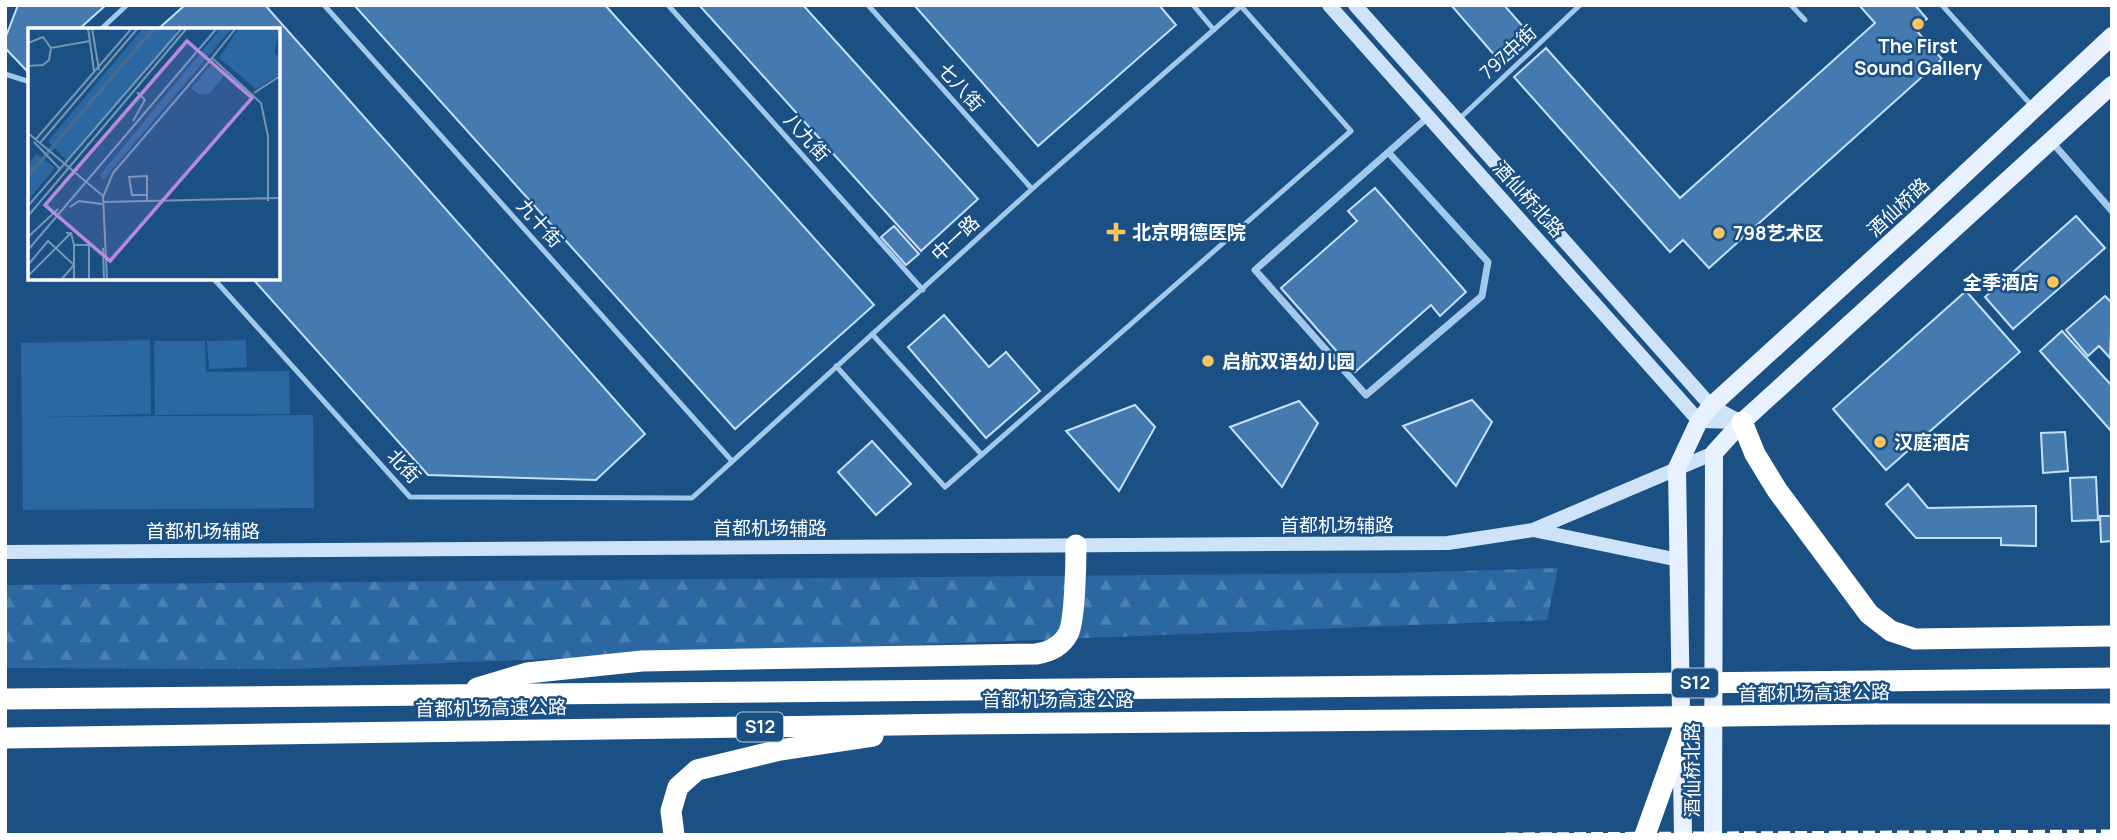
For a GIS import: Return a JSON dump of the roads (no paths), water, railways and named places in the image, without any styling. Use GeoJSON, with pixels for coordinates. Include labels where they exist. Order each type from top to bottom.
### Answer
{"type":"FeatureCollection","features":[{"type":"Feature","properties":{"kind":"highway"},"geometry":{"type":"LineString","coordinates":[[1742,422],[1755,454],[1777,490],[1869,614],[1891,631],[1914,639],[2112,636]]}},
{"type":"Feature","properties":{"kind":"highway"},"geometry":{"type":"LineString","coordinates":[[453,695],[527,673],[642,661],[1036,654],[1052,651],[1069,634],[1074,599],[1076,545]]}},
{"type":"Feature","properties":{"kind":"highway","name":"首都机场高速公路"},"geometry":{"type":"LineString","coordinates":[[5,699],[2112,678]]}},
{"type":"Feature","properties":{"kind":"highway"},"geometry":{"type":"LineString","coordinates":[[2058,714],[2112,728]]}},
{"type":"Feature","properties":{"kind":"highway","name":"首都机场高速公路"},"geometry":{"type":"LineString","coordinates":[[5,738],[959,724],[2112,714]]}},
{"type":"Feature","properties":{"kind":"highway"},"geometry":{"type":"LineString","coordinates":[[674,835],[671,811],[678,787],[697,771],[780,750],[959,724]]}},
{"type":"Feature","properties":{"kind":"highway"},"geometry":{"type":"LineString","coordinates":[[1644,835],[1682,732]]}},
{"type":"Feature","properties":{"kind":"main road","name":"酒仙桥北路"},"geometry":{"type":"LineString","coordinates":[[1329,5],[1699,421]]}},
{"type":"Feature","properties":{"kind":"main road","name":"酒仙桥北路"},"geometry":{"type":"LineString","coordinates":[[1355,5],[1711,406],[1699,421],[1677,468],[1683,835]]}},
{"type":"Feature","properties":{"kind":"main road","name":"酒仙桥路"},"geometry":{"type":"LineString","coordinates":[[1711,406],[2112,36]]}},
{"type":"Feature","properties":{"kind":"main road"},"geometry":{"type":"LineString","coordinates":[[1533,530],[1714,453],[1742,422],[2112,85]]}},
{"type":"Feature","properties":{"kind":"main road"},"geometry":{"type":"LineString","coordinates":[[1711,406],[1742,422]]}},
{"type":"Feature","properties":{"kind":"main road"},"geometry":{"type":"LineString","coordinates":[[1699,421],[1742,422]]}},
{"type":"Feature","properties":{"kind":"main road","name":"酒仙桥北路"},"geometry":{"type":"LineString","coordinates":[[1713,835],[1714,453]]}},
{"type":"Feature","properties":{"kind":"main road"},"geometry":{"type":"LineString","coordinates":[[1533,530],[1679,559]]}},
{"type":"Feature","properties":{"kind":"main road","name":"首都机场辅路"},"geometry":{"type":"LineString","coordinates":[[5,552],[1448,543],[1533,530]]}},
{"type":"Feature","properties":{"kind":"street"},"geometry":{"type":"LineString","coordinates":[[1389,153],[1488,262],[1482,296],[1366,396],[1255,270],[1428,117]]}},
{"type":"Feature","properties":{"kind":"street"},"geometry":{"type":"LineString","coordinates":[[2050,141],[2112,211]]}},
{"type":"Feature","properties":{"kind":"lane"},"geometry":{"type":"LineString","coordinates":[[102,28],[127,5]]}},
{"type":"Feature","properties":{"kind":"lane","name":"九十街"},"geometry":{"type":"LineString","coordinates":[[324,5],[732,461]]}},
{"type":"Feature","properties":{"kind":"lane","name":"八九街"},"geometry":{"type":"LineString","coordinates":[[668,5],[923,290]]}},
{"type":"Feature","properties":{"kind":"lane","name":"七八街"},"geometry":{"type":"LineString","coordinates":[[868,5],[1032,189]]}},
{"type":"Feature","properties":{"kind":"lane"},"geometry":{"type":"LineString","coordinates":[[1193,5],[1214,30]]}},
{"type":"Feature","properties":{"kind":"lane","name":"797中街"},"geometry":{"type":"LineString","coordinates":[[1457,121],[1580,5]]}},
{"type":"Feature","properties":{"kind":"lane"},"geometry":{"type":"LineString","coordinates":[[1791,5],[1805,20]]}},
{"type":"Feature","properties":{"kind":"lane"},"geometry":{"type":"LineString","coordinates":[[1942,5],[2034,108]]}},
{"type":"Feature","properties":{"kind":"lane"},"geometry":{"type":"LineString","coordinates":[[836,366],[945,487],[1351,131],[1242,6]]}},
{"type":"Feature","properties":{"kind":"lane","name":"中一路"},"geometry":{"type":"LineString","coordinates":[[692,498],[1032,189],[1242,6]]}},
{"type":"Feature","properties":{"kind":"lane"},"geometry":{"type":"LineString","coordinates":[[5,74],[28,81]]}},
{"type":"Feature","properties":{"kind":"lane","name":"北街"},"geometry":{"type":"LineString","coordinates":[[215,280],[410,497],[692,498]]}},
{"type":"Feature","properties":{"kind":"lane"},"geometry":{"type":"LineString","coordinates":[[873,334],[982,455]]}},
{"type":"Feature","properties":{"kind":"railway"},"geometry":{"type":"LineString","coordinates":[[1506,835],[2112,832]]}},
{"type":"Feature","properties":{"kind":"place","name":"The First Sound Gallery"},"geometry":{"type":"Point","coordinates":[1918,24]}},
{"type":"Feature","properties":{"kind":"place","name":"北京明德医院"},"geometry":{"type":"Point","coordinates":[1116,232]}},
{"type":"Feature","properties":{"kind":"place","name":"798艺术区"},"geometry":{"type":"Point","coordinates":[1719,233]}},
{"type":"Feature","properties":{"kind":"place","name":"全季酒店"},"geometry":{"type":"Point","coordinates":[2053,282]}},
{"type":"Feature","properties":{"kind":"place","name":"启航双语幼儿园"},"geometry":{"type":"Point","coordinates":[1208,361]}},
{"type":"Feature","properties":{"kind":"place","name":"汉庭酒店"},"geometry":{"type":"Point","coordinates":[1880,442]}}]}
